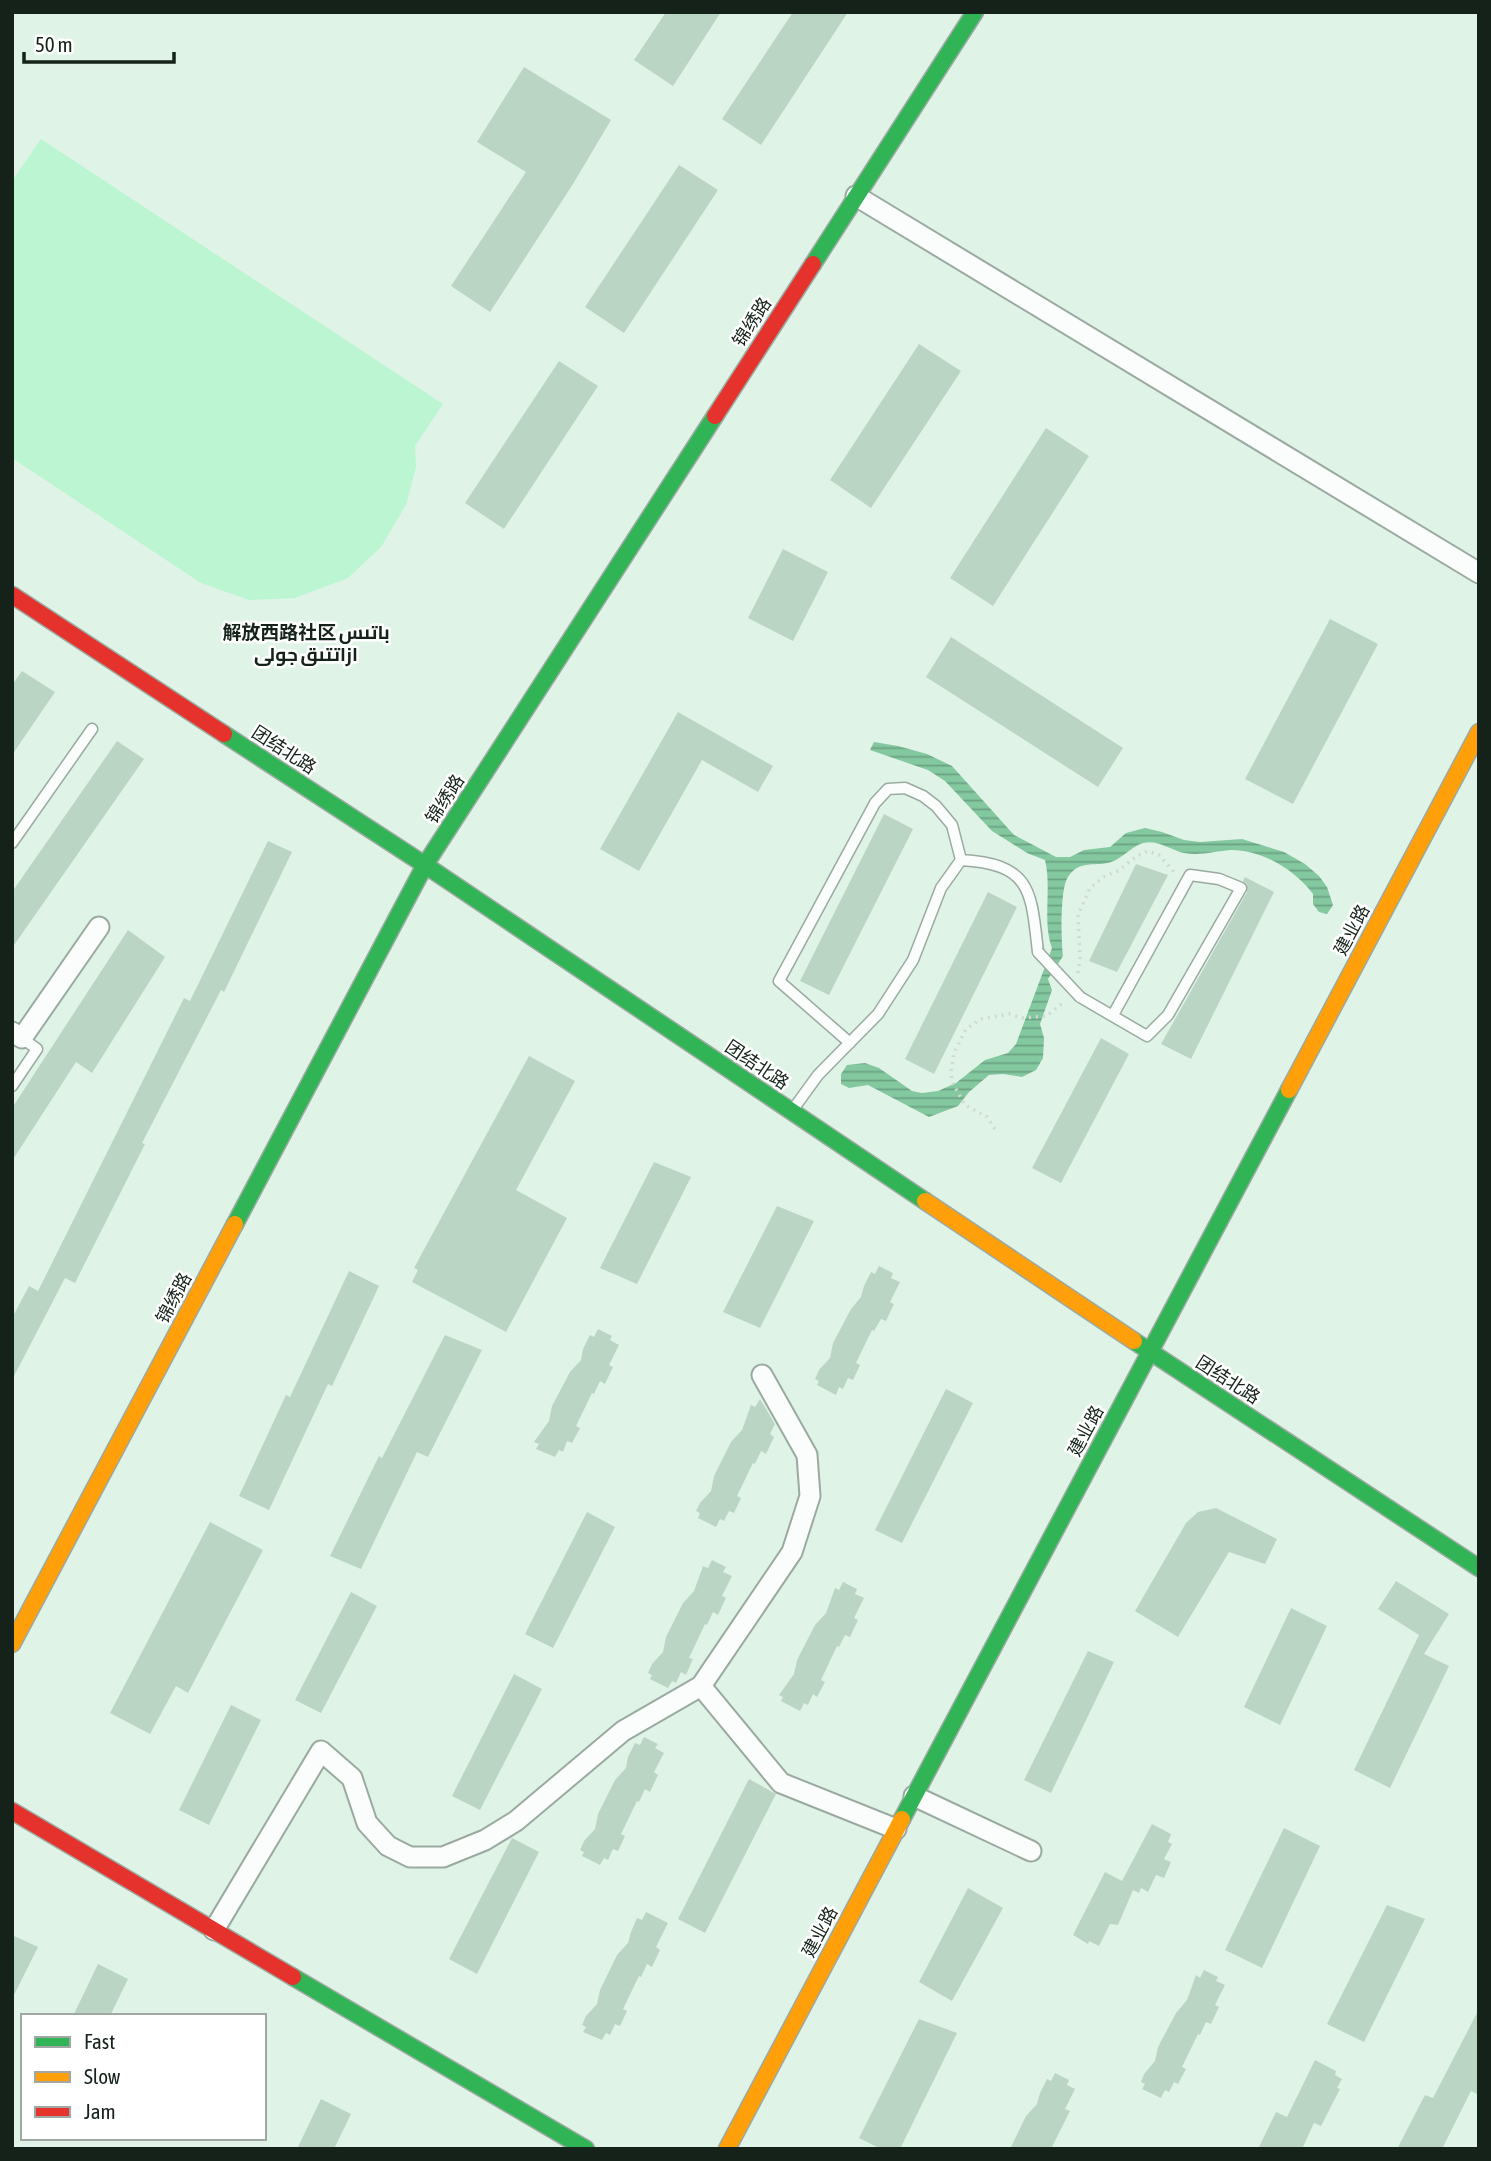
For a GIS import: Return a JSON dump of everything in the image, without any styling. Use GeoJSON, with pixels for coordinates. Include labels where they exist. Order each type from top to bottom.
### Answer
{"type":"FeatureCollection","features":[{"type":"Feature","properties":{"kind":"street","name":"锦绣路"},"geometry":{"type":"LineString","coordinates":[[12,1644],[425,865],[975,12]]}},
{"type":"Feature","properties":{"kind":"street"},"geometry":{"type":"LineString","coordinates":[[856,196],[1479,573]]}},
{"type":"Feature","properties":{"kind":"street","name":"团结北路"},"geometry":{"type":"LineString","coordinates":[[13,599],[425,865],[1150,1352],[1479,1568]]}},
{"type":"Feature","properties":{"kind":"street","name":"建业路"},"geometry":{"type":"LineString","coordinates":[[727,2149],[1479,732]]}},
{"type":"Feature","properties":{"kind":"street"},"geometry":{"type":"LineString","coordinates":[[17,1035],[99,927]]}},
{"type":"Feature","properties":{"kind":"street"},"geometry":{"type":"LineString","coordinates":[[214,1930],[321,1751],[352,1778],[367,1823],[388,1846],[410,1857],[443,1857],[485,1840],[516,1821],[623,1731],[701,1686],[792,1552],[810,1496],[807,1455],[762,1375]]}},
{"type":"Feature","properties":{"kind":"street"},"geometry":{"type":"LineString","coordinates":[[701,1686],[781,1783],[896,1829]]}},
{"type":"Feature","properties":{"kind":"street"},"geometry":{"type":"LineString","coordinates":[[914,1796],[1031,1851]]}},
{"type":"Feature","properties":{"kind":"street"},"geometry":{"type":"LineString","coordinates":[[12,1811],[586,2149]]}},
{"type":"Feature","properties":{"kind":"lane"},"geometry":{"type":"LineString","coordinates":[[12,843],[92,729]]}},
{"type":"Feature","properties":{"kind":"lane"},"geometry":{"type":"LineString","coordinates":[[792,1111],[818,1075],[850,1043],[878,1014],[913,960],[941,888],[961,860],[952,825],[936,806],[923,796],[905,788],[888,789],[875,803],[779,981],[850,1043]]}},
{"type":"Feature","properties":{"kind":"lane"},"geometry":{"type":"LineString","coordinates":[[961,860],[987,861],[1012,872],[1028,890],[1038,952],[1080,997],[1147,1036],[1168,1015],[1241,888],[1219,879],[1190,875],[1113,1015]]}},
{"type":"Feature","properties":{"kind":"lane"},"geometry":{"type":"LineString","coordinates":[[12,1086],[37,1049],[17,1035]]}},
{"type":"Feature","properties":{"kind":"path"},"geometry":{"type":"LineString","coordinates":[[1077,979],[1080,958],[1078,915],[1090,888],[1105,876],[1149,851],[1160,855],[1185,884]]}},
{"type":"Feature","properties":{"kind":"path"},"geometry":{"type":"LineString","coordinates":[[995,1129],[987,1117],[965,1105],[952,1082],[954,1053],[966,1029],[981,1019],[1009,1014],[1022,1018],[1046,1016],[1067,999]]}},
{"type":"Feature","properties":{"kind":"shaded area"},"geometry":{"type":"Polygon","coordinates":[[[41,139],[443,404],[415,446],[416,467],[406,505],[381,547],[348,578],[295,598],[249,600],[201,583],[12,458],[12,181],[41,139]]]}},
{"type":"Feature","properties":{"kind":"shaded area"},"geometry":{"type":"Polygon","coordinates":[[[874,742],[927,754],[952,766],[1014,835],[1056,857],[1070,857],[1084,850],[1110,847],[1126,833],[1145,828],[1200,842],[1242,839],[1284,852],[1305,864],[1327,887],[1333,905],[1327,914],[1319,912],[1313,904],[1313,894],[1297,877],[1277,863],[1243,851],[1190,854],[1148,842],[1111,862],[1077,868],[1065,883],[1062,903],[1063,956],[1048,979],[1052,990],[1040,1024],[1044,1038],[1043,1058],[1036,1070],[1022,1077],[989,1075],[969,1092],[958,1106],[929,1117],[868,1085],[849,1088],[841,1084],[841,1074],[847,1065],[865,1063],[879,1068],[912,1091],[938,1091],[956,1083],[985,1060],[1008,1053],[1016,1044],[1052,948],[1048,927],[1047,871],[1045,860],[1027,853],[992,831],[945,781],[928,770],[870,750],[874,742]]]}},
{"type":"Feature","properties":{"kind":"building"},"geometry":{"type":"Polygon","coordinates":[[[666,12],[721,12],[673,86],[634,60],[666,12]]]}},
{"type":"Feature","properties":{"kind":"building"},"geometry":{"type":"Polygon","coordinates":[[[793,12],[848,12],[761,145],[722,119],[793,12]]]}},
{"type":"Feature","properties":{"kind":"building"},"geometry":{"type":"Polygon","coordinates":[[[524,67],[611,120],[490,312],[451,286],[526,172],[477,142],[524,67]]]}},
{"type":"Feature","properties":{"kind":"building"},"geometry":{"type":"Polygon","coordinates":[[[679,165],[718,190],[624,333],[585,307],[679,165]]]}},
{"type":"Feature","properties":{"kind":"building"},"geometry":{"type":"Polygon","coordinates":[[[919,344],[961,371],[871,508],[830,480],[919,344]]]}},
{"type":"Feature","properties":{"kind":"building"},"geometry":{"type":"Polygon","coordinates":[[[559,361],[598,386],[504,529],[465,503],[559,361]]]}},
{"type":"Feature","properties":{"kind":"building"},"geometry":{"type":"Polygon","coordinates":[[[1046,428],[1089,456],[993,606],[950,578],[1046,428]]]}},
{"type":"Feature","properties":{"kind":"building"},"geometry":{"type":"Polygon","coordinates":[[[783,549],[828,572],[793,641],[748,618],[783,549]]]}},
{"type":"Feature","properties":{"kind":"building"},"geometry":{"type":"Polygon","coordinates":[[[1330,619],[1378,644],[1293,804],[1245,779],[1330,619]]]}},
{"type":"Feature","properties":{"kind":"building"},"geometry":{"type":"Polygon","coordinates":[[[951,637],[1123,748],[1098,787],[926,677],[951,637]]]}},
{"type":"Feature","properties":{"kind":"building"},"geometry":{"type":"Polygon","coordinates":[[[22,671],[55,692],[12,755],[12,685],[22,671]]]}},
{"type":"Feature","properties":{"kind":"building"},"geometry":{"type":"Polygon","coordinates":[[[678,712],[773,766],[758,792],[702,760],[639,871],[600,849],[678,712]]]}},
{"type":"Feature","properties":{"kind":"building"},"geometry":{"type":"Polygon","coordinates":[[[117,741],[144,759],[12,948],[12,892],[117,741]]]}},
{"type":"Feature","properties":{"kind":"building"},"geometry":{"type":"Polygon","coordinates":[[[884,814],[913,829],[829,995],[800,981],[884,814]]]}},
{"type":"Feature","properties":{"kind":"building"},"geometry":{"type":"Polygon","coordinates":[[[268,841],[292,852],[224,992],[221,990],[142,1143],[145,1144],[75,1283],[65,1278],[12,1380],[12,1318],[29,1286],[38,1291],[184,998],[190,1001],[268,841]]]}},
{"type":"Feature","properties":{"kind":"building"},"geometry":{"type":"Polygon","coordinates":[[[1136,864],[1168,875],[1117,972],[1089,961],[1136,864]]]}},
{"type":"Feature","properties":{"kind":"building"},"geometry":{"type":"Polygon","coordinates":[[[1245,877],[1274,892],[1191,1059],[1161,1044],[1247,892],[1247,884],[1243,881],[1245,877]]]}},
{"type":"Feature","properties":{"kind":"building"},"geometry":{"type":"Polygon","coordinates":[[[988,892],[1017,907],[934,1074],[905,1059],[988,892]]]}},
{"type":"Feature","properties":{"kind":"building"},"geometry":{"type":"Polygon","coordinates":[[[128,930],[165,957],[92,1073],[76,1062],[12,1161],[12,1108],[128,930]]]}},
{"type":"Feature","properties":{"kind":"building"},"geometry":{"type":"Polygon","coordinates":[[[1101,1038],[1129,1054],[1061,1183],[1032,1168],[1101,1038]]]}},
{"type":"Feature","properties":{"kind":"building"},"geometry":{"type":"Polygon","coordinates":[[[529,1056],[575,1081],[516,1190],[567,1218],[506,1332],[412,1282],[418,1270],[414,1268],[529,1056]]]}},
{"type":"Feature","properties":{"kind":"building"},"geometry":{"type":"Polygon","coordinates":[[[654,1162],[691,1177],[637,1284],[600,1268],[654,1162]]]}},
{"type":"Feature","properties":{"kind":"building"},"geometry":{"type":"Polygon","coordinates":[[[777,1206],[814,1221],[760,1328],[723,1312],[777,1206]]]}},
{"type":"Feature","properties":{"kind":"building"},"geometry":{"type":"Polygon","coordinates":[[[879,1266],[893,1273],[891,1278],[900,1282],[890,1302],[894,1304],[886,1321],[881,1319],[874,1331],[872,1330],[856,1363],[860,1365],[853,1380],[848,1378],[843,1389],[839,1387],[836,1395],[817,1385],[819,1381],[815,1379],[830,1358],[833,1343],[851,1309],[861,1297],[871,1272],[875,1274],[879,1266]]]}},
{"type":"Feature","properties":{"kind":"building"},"geometry":{"type":"Polygon","coordinates":[[[349,1271],[379,1286],[332,1386],[328,1384],[269,1510],[239,1496],[286,1395],[290,1397],[349,1271]]]}},
{"type":"Feature","properties":{"kind":"building"},"geometry":{"type":"Polygon","coordinates":[[[598,1329],[612,1336],[610,1340],[619,1345],[609,1365],[613,1367],[605,1384],[600,1381],[594,1394],[592,1393],[576,1426],[580,1428],[572,1443],[567,1441],[563,1452],[559,1450],[555,1457],[536,1449],[539,1444],[534,1442],[549,1421],[552,1406],[570,1372],[581,1360],[590,1335],[594,1337],[598,1329]]]}},
{"type":"Feature","properties":{"kind":"building"},"geometry":{"type":"Polygon","coordinates":[[[445,1335],[482,1350],[428,1457],[417,1452],[361,1569],[330,1556],[379,1456],[382,1458],[445,1335]]]}},
{"type":"Feature","properties":{"kind":"building"},"geometry":{"type":"Polygon","coordinates":[[[946,1389],[973,1403],[902,1543],[875,1530],[946,1389]]]}},
{"type":"Feature","properties":{"kind":"building"},"geometry":{"type":"Polygon","coordinates":[[[760,1399],[775,1424],[770,1434],[774,1437],[766,1454],[761,1451],[755,1464],[753,1463],[737,1496],[741,1498],[734,1513],[729,1511],[724,1521],[720,1519],[716,1527],[698,1518],[700,1513],[696,1511],[711,1491],[714,1476],[731,1442],[742,1430],[751,1405],[755,1407],[760,1399]]]}},
{"type":"Feature","properties":{"kind":"building"},"geometry":{"type":"Polygon","coordinates":[[[1216,1508],[1277,1539],[1265,1564],[1229,1552],[1178,1637],[1135,1611],[1186,1523],[1198,1512],[1216,1508]]]}},
{"type":"Feature","properties":{"kind":"building"},"geometry":{"type":"Polygon","coordinates":[[[587,1512],[615,1527],[553,1648],[525,1634],[587,1512]]]}},
{"type":"Feature","properties":{"kind":"building"},"geometry":{"type":"Polygon","coordinates":[[[210,1522],[263,1550],[188,1693],[176,1686],[150,1734],[110,1713],[210,1522]]]}},
{"type":"Feature","properties":{"kind":"building"},"geometry":{"type":"Polygon","coordinates":[[[712,1560],[726,1567],[723,1572],[732,1576],[722,1596],[726,1598],[718,1615],[713,1612],[707,1625],[705,1624],[689,1658],[693,1659],[686,1675],[681,1672],[676,1683],[672,1681],[668,1688],[650,1679],[652,1675],[648,1673],[663,1652],[666,1637],[683,1603],[694,1591],[703,1566],[708,1568],[712,1560]]]}},
{"type":"Feature","properties":{"kind":"building"},"geometry":{"type":"Polygon","coordinates":[[[1396,1581],[1449,1614],[1424,1654],[1449,1666],[1390,1788],[1354,1770],[1419,1635],[1378,1609],[1396,1581]]]}},
{"type":"Feature","properties":{"kind":"building"},"geometry":{"type":"Polygon","coordinates":[[[843,1582],[857,1589],[855,1594],[864,1598],[854,1618],[858,1620],[850,1637],[845,1635],[839,1647],[837,1646],[821,1680],[825,1682],[817,1697],[813,1694],[808,1705],[804,1703],[800,1711],[781,1701],[783,1697],[779,1695],[794,1674],[797,1660],[815,1625],[826,1613],[835,1588],[839,1590],[843,1582]]]}},
{"type":"Feature","properties":{"kind":"building"},"geometry":{"type":"Polygon","coordinates":[[[351,1592],[377,1606],[321,1713],[295,1700],[351,1592]]]}},
{"type":"Feature","properties":{"kind":"building"},"geometry":{"type":"Polygon","coordinates":[[[1291,1608],[1327,1626],[1280,1725],[1244,1707],[1291,1608]]]}},
{"type":"Feature","properties":{"kind":"building"},"geometry":{"type":"Polygon","coordinates":[[[1088,1651],[1114,1662],[1051,1793],[1024,1780],[1088,1651]]]}},
{"type":"Feature","properties":{"kind":"building"},"geometry":{"type":"Polygon","coordinates":[[[514,1674],[542,1689],[480,1810],[452,1796],[514,1674]]]}},
{"type":"Feature","properties":{"kind":"building"},"geometry":{"type":"Polygon","coordinates":[[[231,1705],[261,1720],[209,1825],[179,1810],[231,1705]]]}},
{"type":"Feature","properties":{"kind":"building"},"geometry":{"type":"Polygon","coordinates":[[[644,1737],[658,1744],[655,1748],[664,1753],[654,1772],[658,1775],[650,1792],[645,1789],[639,1802],[637,1801],[621,1834],[625,1836],[618,1851],[613,1849],[608,1860],[604,1858],[600,1865],[582,1856],[584,1852],[580,1850],[595,1829],[598,1814],[615,1780],[626,1768],[635,1743],[640,1745],[644,1737]]]}},
{"type":"Feature","properties":{"kind":"building"},"geometry":{"type":"Polygon","coordinates":[[[749,1779],[776,1794],[705,1933],[678,1919],[749,1779]]]}},
{"type":"Feature","properties":{"kind":"building"},"geometry":{"type":"Polygon","coordinates":[[[1152,1824],[1171,1834],[1168,1842],[1172,1844],[1164,1859],[1171,1862],[1164,1878],[1156,1875],[1148,1892],[1141,1888],[1139,1893],[1133,1890],[1118,1925],[1110,1924],[1099,1946],[1089,1941],[1088,1944],[1073,1935],[1105,1872],[1122,1881],[1152,1824]]]}},
{"type":"Feature","properties":{"kind":"building"},"geometry":{"type":"Polygon","coordinates":[[[1284,1828],[1320,1846],[1262,1968],[1225,1950],[1284,1828]]]}},
{"type":"Feature","properties":{"kind":"building"},"geometry":{"type":"Polygon","coordinates":[[[512,1838],[539,1852],[477,1974],[449,1959],[512,1838]]]}},
{"type":"Feature","properties":{"kind":"building"},"geometry":{"type":"Polygon","coordinates":[[[968,1888],[1003,1908],[952,2001],[919,1982],[968,1888]]]}},
{"type":"Feature","properties":{"kind":"building"},"geometry":{"type":"Polygon","coordinates":[[[1387,1905],[1425,1919],[1364,2042],[1327,2024],[1387,1905]]]}},
{"type":"Feature","properties":{"kind":"building"},"geometry":{"type":"Polygon","coordinates":[[[646,1912],[668,1923],[656,1947],[660,1950],[652,1967],[647,1964],[641,1977],[639,1976],[623,2009],[627,2011],[620,2026],[615,2024],[610,2035],[606,2033],[602,2040],[583,2032],[586,2027],[582,2025],[597,2004],[600,1990],[617,1955],[628,1943],[637,1918],[642,1920],[646,1912]]]}},
{"type":"Feature","properties":{"kind":"building"},"geometry":{"type":"Polygon","coordinates":[[[12,1935],[38,1947],[12,1999],[12,1935]]]}},
{"type":"Feature","properties":{"kind":"building"},"geometry":{"type":"Polygon","coordinates":[[[98,1964],[128,1979],[111,2014],[74,2014],[98,1964]]]}},
{"type":"Feature","properties":{"kind":"building"},"geometry":{"type":"Polygon","coordinates":[[[1204,1970],[1218,1977],[1216,1981],[1225,1985],[1215,2005],[1219,2007],[1211,2024],[1206,2022],[1200,2035],[1198,2034],[1182,2067],[1186,2069],[1178,2084],[1174,2082],[1169,2092],[1165,2090],[1161,2098],[1142,2089],[1145,2084],[1141,2082],[1155,2061],[1158,2047],[1176,2013],[1187,2000],[1196,1975],[1200,1978],[1204,1970]]]}},
{"type":"Feature","properties":{"kind":"building"},"geometry":{"type":"Polygon","coordinates":[[[1479,2009],[1479,2095],[1471,2091],[1442,2149],[1397,2149],[1425,2095],[1433,2098],[1479,2009]]]}},
{"type":"Feature","properties":{"kind":"building"},"geometry":{"type":"Polygon","coordinates":[[[919,2019],[957,2033],[900,2149],[881,2149],[859,2138],[919,2019]]]}},
{"type":"Feature","properties":{"kind":"building"},"geometry":{"type":"Polygon","coordinates":[[[1315,2060],[1336,2071],[1335,2075],[1342,2079],[1337,2088],[1340,2089],[1321,2126],[1314,2123],[1302,2149],[1258,2149],[1276,2112],[1287,2117],[1315,2060]]]}},
{"type":"Feature","properties":{"kind":"building"},"geometry":{"type":"Polygon","coordinates":[[[1055,2073],[1069,2080],[1067,2085],[1075,2089],[1065,2109],[1070,2111],[1051,2149],[1010,2149],[1026,2116],[1037,2104],[1047,2079],[1051,2081],[1055,2073]]]}},
{"type":"Feature","properties":{"kind":"building"},"geometry":{"type":"Polygon","coordinates":[[[321,2099],[351,2114],[334,2149],[297,2149],[321,2099]]]}},
{"type":"Feature","properties":{"kind":"traffic: fast"},"geometry":{"type":"LineString","coordinates":[[813,264],[975,12]]}},
{"type":"Feature","properties":{"kind":"traffic: fast"},"geometry":{"type":"LineString","coordinates":[[235,1224],[425,865],[715,416]]}},
{"type":"Feature","properties":{"kind":"traffic: fast"},"geometry":{"type":"LineString","coordinates":[[224,734],[425,865],[925,1201]]}},
{"type":"Feature","properties":{"kind":"traffic: fast"},"geometry":{"type":"LineString","coordinates":[[902,1819],[1289,1090]]}},
{"type":"Feature","properties":{"kind":"traffic: fast"},"geometry":{"type":"LineString","coordinates":[[1134,1341],[1479,1568]]}},
{"type":"Feature","properties":{"kind":"traffic: fast"},"geometry":{"type":"LineString","coordinates":[[293,1977],[586,2149]]}},
{"type":"Feature","properties":{"kind":"traffic: slow"},"geometry":{"type":"LineString","coordinates":[[1289,1090],[1479,732]]}},
{"type":"Feature","properties":{"kind":"traffic: slow"},"geometry":{"type":"LineString","coordinates":[[925,1201],[1134,1341]]}},
{"type":"Feature","properties":{"kind":"traffic: slow"},"geometry":{"type":"LineString","coordinates":[[12,1644],[235,1224]]}},
{"type":"Feature","properties":{"kind":"traffic: slow"},"geometry":{"type":"LineString","coordinates":[[727,2149],[902,1819]]}},
{"type":"Feature","properties":{"kind":"traffic: jam"},"geometry":{"type":"LineString","coordinates":[[715,416],[813,264]]}},
{"type":"Feature","properties":{"kind":"traffic: jam"},"geometry":{"type":"LineString","coordinates":[[12,595],[224,734]]}},
{"type":"Feature","properties":{"kind":"traffic: jam"},"geometry":{"type":"LineString","coordinates":[[12,1811],[293,1977]]}},
{"type":"Feature","properties":{"kind":"district","name":"解放西路社区 باتىس ازاتتىق جولى"},"geometry":{"type":"Point","coordinates":[306,643]}}]}
